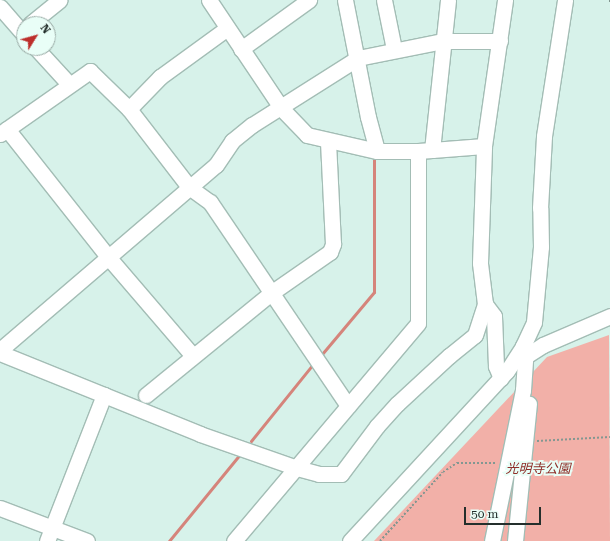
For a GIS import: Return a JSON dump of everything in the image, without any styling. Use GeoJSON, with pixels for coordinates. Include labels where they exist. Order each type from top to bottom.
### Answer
{"type":"FeatureCollection","features":[{"type":"Feature","properties":{"kind":"street"},"geometry":{"type":"LineString","coordinates":[[40,16],[60,0]]}},
{"type":"Feature","properties":{"kind":"street"},"geometry":{"type":"LineString","coordinates":[[209,0],[226,29],[282,109],[307,135],[328,141],[378,151],[425,151],[484,146]]}},
{"type":"Feature","properties":{"kind":"street"},"geometry":{"type":"LineString","coordinates":[[241,49],[309,0]]}},
{"type":"Feature","properties":{"kind":"street"},"geometry":{"type":"LineString","coordinates":[[345,0],[358,58],[368,117],[378,151]]}},
{"type":"Feature","properties":{"kind":"street"},"geometry":{"type":"LineString","coordinates":[[384,0],[394,49]]}},
{"type":"Feature","properties":{"kind":"street"},"geometry":{"type":"LineString","coordinates":[[234,541],[418,323],[425,151],[443,41],[448,0]]}},
{"type":"Feature","properties":{"kind":"street"},"geometry":{"type":"LineString","coordinates":[[0,353],[104,395],[297,468],[320,474],[341,474],[377,426],[397,404],[449,356],[475,335],[485,304],[480,263],[484,146],[505,0]]}},
{"type":"Feature","properties":{"kind":"street"},"geometry":{"type":"LineString","coordinates":[[492,541],[523,390],[528,351],[534,322],[541,247],[540,208],[544,136],[565,0]]}},
{"type":"Feature","properties":{"kind":"street"},"geometry":{"type":"LineString","coordinates":[[0,7],[16,22]]}},
{"type":"Feature","properties":{"kind":"street"},"geometry":{"type":"LineString","coordinates":[[129,109],[160,77],[226,29]]}},
{"type":"Feature","properties":{"kind":"street"},"geometry":{"type":"LineString","coordinates":[[0,350],[216,165],[232,141],[252,125],[282,109],[358,58],[394,49],[443,41],[500,41]]}},
{"type":"Feature","properties":{"kind":"street"},"geometry":{"type":"LineString","coordinates":[[43,56],[69,84]]}},
{"type":"Feature","properties":{"kind":"street"},"geometry":{"type":"LineString","coordinates":[[193,356],[109,258],[4,131],[69,84],[90,71],[129,109],[190,188],[210,202],[348,406]]}},
{"type":"Feature","properties":{"kind":"street"},"geometry":{"type":"LineString","coordinates":[[146,395],[271,293],[330,252],[333,244],[328,141]]}},
{"type":"Feature","properties":{"kind":"street"},"geometry":{"type":"LineString","coordinates":[[485,304],[494,316],[496,366],[502,378]]}},
{"type":"Feature","properties":{"kind":"street"},"geometry":{"type":"LineString","coordinates":[[350,541],[446,436],[528,351],[610,316]]}},
{"type":"Feature","properties":{"kind":"street"},"geometry":{"type":"LineString","coordinates":[[514,541],[528,351]]}},
{"type":"Feature","properties":{"kind":"street"},"geometry":{"type":"LineString","coordinates":[[50,534],[104,395]]}},
{"type":"Feature","properties":{"kind":"street"},"geometry":{"type":"LineString","coordinates":[[0,508],[50,534],[87,541]]}},
{"type":"Feature","properties":{"kind":"path"},"geometry":{"type":"LineString","coordinates":[[532,441],[610,437]]}},
{"type":"Feature","properties":{"kind":"path"},"geometry":{"type":"LineString","coordinates":[[380,541],[443,472],[457,463],[507,464]]}},
{"type":"Feature","properties":{"kind":"green space","name":"光明寺公園"},"geometry":{"type":"Polygon","coordinates":[[[609,335],[610,541],[374,541],[547,357],[609,335]]]}},
{"type":"Feature","properties":{"kind":"waterway"},"geometry":{"type":"LineString","coordinates":[[322,354],[374,292],[374,156]]}},
{"type":"Feature","properties":{"kind":"waterway"},"geometry":{"type":"LineString","coordinates":[[251,441],[314,363]]}},
{"type":"Feature","properties":{"kind":"waterway"},"geometry":{"type":"LineString","coordinates":[[169,541],[241,453]]}}]}
